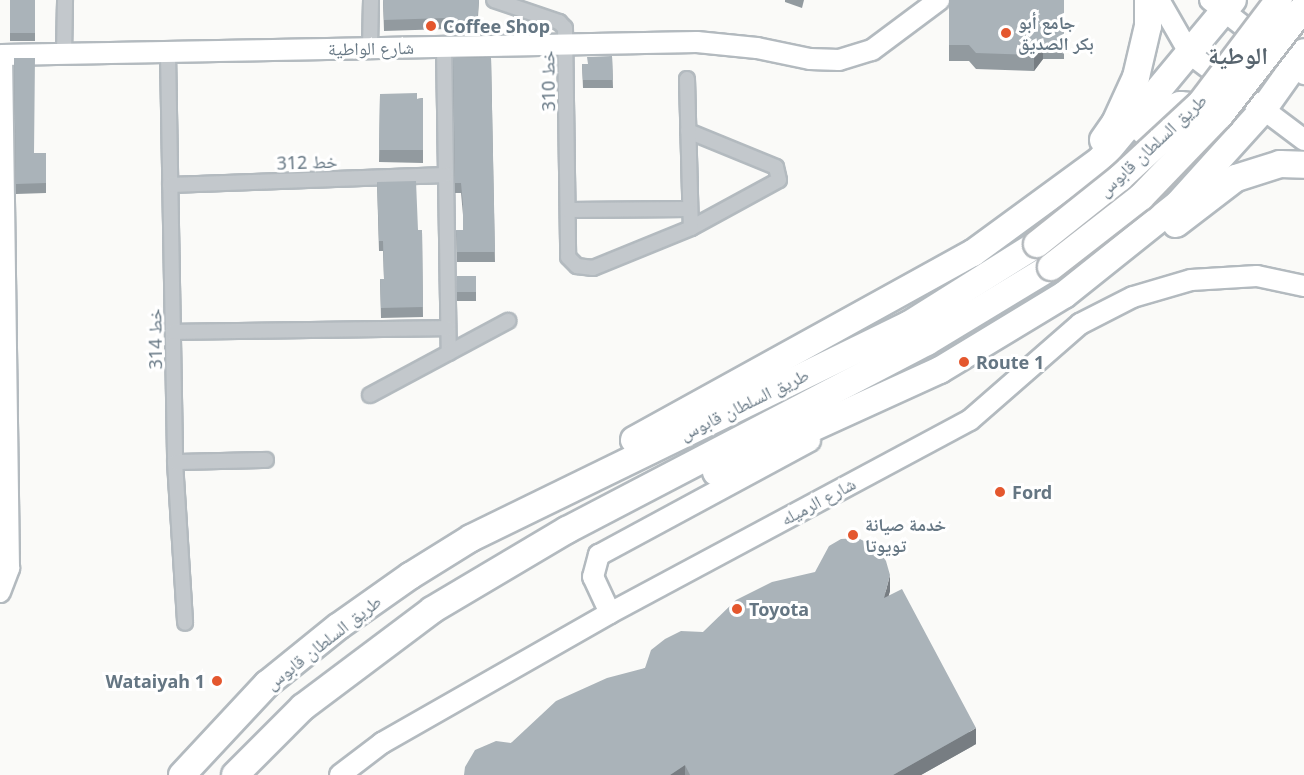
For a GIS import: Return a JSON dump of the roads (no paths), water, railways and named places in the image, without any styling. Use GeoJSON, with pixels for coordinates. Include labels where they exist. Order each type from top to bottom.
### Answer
{"type":"FeatureCollection","features":[{"type":"Feature","properties":{"kind":"highway"},"geometry":{"type":"LineString","coordinates":[[1069,182],[1115,123],[1130,91],[1144,47],[1148,0]]}},
{"type":"Feature","properties":{"kind":"highway"},"geometry":{"type":"LineString","coordinates":[[1278,0],[1284,9],[1304,16]]}},
{"type":"Feature","properties":{"kind":"highway","name":"طريق السلطان قابوس"},"geometry":{"type":"LineString","coordinates":[[182,775],[267,684],[339,626],[471,538],[908,325],[1037,244],[1120,178],[1201,103],[1278,0]]}},
{"type":"Feature","properties":{"kind":"highway"},"geometry":{"type":"LineString","coordinates":[[593,477],[628,444],[973,253],[1100,160],[1190,54],[1223,3]]}},
{"type":"Feature","properties":{"kind":"highway","name":"طريق السلطان قابوس"},"geometry":{"type":"LineString","coordinates":[[235,775],[303,707],[376,649],[502,567],[927,342],[1051,267],[1141,197],[1220,115],[1304,7]]}},
{"type":"Feature","properties":{"kind":"highway"},"geometry":{"type":"LineString","coordinates":[[1064,295],[1178,204],[1301,64]]}},
{"type":"Feature","properties":{"kind":"highway"},"geometry":{"type":"LineString","coordinates":[[1100,160],[1119,155],[1173,107],[1191,106],[1209,125],[1213,138],[1209,151],[1145,212],[1139,237]]}},
{"type":"Feature","properties":{"kind":"highway"},"geometry":{"type":"LineString","coordinates":[[604,513],[658,498],[940,370],[1064,295],[1127,261],[1236,178],[1280,164],[1304,165]]}},
{"type":"Feature","properties":{"kind":"street"},"geometry":{"type":"LineString","coordinates":[[64,0],[64,54]]}},
{"type":"Feature","properties":{"kind":"street"},"geometry":{"type":"LineString","coordinates":[[370,48],[371,0]]}},
{"type":"Feature","properties":{"kind":"street","name":"خط 310"},"geometry":{"type":"LineString","coordinates":[[494,0],[561,23],[566,45],[568,257],[577,266],[593,268],[691,228]]}},
{"type":"Feature","properties":{"kind":"street","name":"شارع الواطية"},"geometry":{"type":"LineString","coordinates":[[1,55],[697,42],[839,60],[872,50],[939,0]]}},
{"type":"Feature","properties":{"kind":"street"},"geometry":{"type":"LineString","coordinates":[[1158,0],[1190,54],[1262,111],[1304,140]]}},
{"type":"Feature","properties":{"kind":"street"},"geometry":{"type":"LineString","coordinates":[[1223,3],[1301,64]]}},
{"type":"Feature","properties":{"kind":"street"},"geometry":{"type":"LineString","coordinates":[[444,47],[449,353]]}},
{"type":"Feature","properties":{"kind":"street","name":"خط 314"},"geometry":{"type":"LineString","coordinates":[[168,53],[175,462],[185,623]]}},
{"type":"Feature","properties":{"kind":"street"},"geometry":{"type":"LineString","coordinates":[[0,591],[9,568],[4,489],[1,55]]}},
{"type":"Feature","properties":{"kind":"street"},"geometry":{"type":"LineString","coordinates":[[687,79],[688,209],[691,228],[773,185],[780,177],[776,167],[688,130]]}},
{"type":"Feature","properties":{"kind":"street","name":"خط 312"},"geometry":{"type":"LineString","coordinates":[[170,185],[446,176]]}},
{"type":"Feature","properties":{"kind":"street"},"geometry":{"type":"LineString","coordinates":[[568,210],[688,209]]}},
{"type":"Feature","properties":{"kind":"street","name":"شارع الرميله"},"geometry":{"type":"LineString","coordinates":[[340,775],[382,743],[610,613],[970,420],[1080,324],[1132,297],[1191,280],[1235,277],[1257,276],[1304,286]]}},
{"type":"Feature","properties":{"kind":"street"},"geometry":{"type":"LineString","coordinates":[[370,395],[508,321]]}},
{"type":"Feature","properties":{"kind":"street"},"geometry":{"type":"LineString","coordinates":[[173,332],[448,328]]}},
{"type":"Feature","properties":{"kind":"street"},"geometry":{"type":"LineString","coordinates":[[610,613],[593,577],[599,555],[923,383],[940,370]]}},
{"type":"Feature","properties":{"kind":"street"},"geometry":{"type":"LineString","coordinates":[[175,462],[266,460]]}},
{"type":"Feature","properties":{"kind":"place","name":"Coffee Shop"},"geometry":{"type":"Point","coordinates":[431,26]}},
{"type":"Feature","properties":{"kind":"place","name":"جامع أبو بكر الصديق"},"geometry":{"type":"Point","coordinates":[1006,33]}},
{"type":"Feature","properties":{"kind":"place","name":"Route 1"},"geometry":{"type":"Point","coordinates":[964,362]}},
{"type":"Feature","properties":{"kind":"place","name":"Ford"},"geometry":{"type":"Point","coordinates":[1000,492]}},
{"type":"Feature","properties":{"kind":"place","name":"خدمة صيانة تويوتا"},"geometry":{"type":"Point","coordinates":[853,535]}},
{"type":"Feature","properties":{"kind":"place","name":"Toyota"},"geometry":{"type":"Point","coordinates":[737,609]}},
{"type":"Feature","properties":{"kind":"place","name":"Wataiyah 1"},"geometry":{"type":"Point","coordinates":[217,681]}},
{"type":"Feature","properties":{"kind":"district","name":"الوطية"},"geometry":{"type":"Point","coordinates":[1238,55]}}]}
